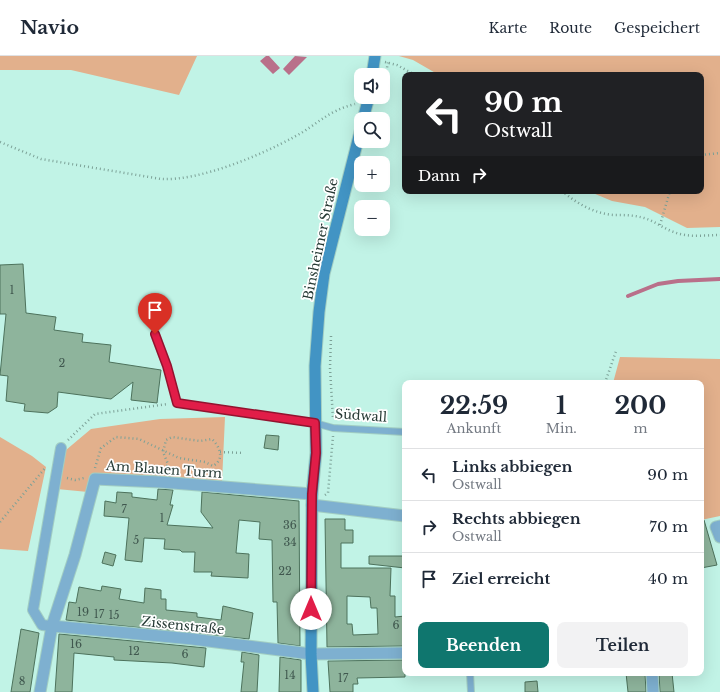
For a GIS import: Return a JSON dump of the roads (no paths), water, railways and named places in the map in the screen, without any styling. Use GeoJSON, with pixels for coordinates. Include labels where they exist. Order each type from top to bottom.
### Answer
{"type":"FeatureCollection","features":[{"type":"Feature","properties":{"kind":"main road"},"geometry":{"type":"LineString","coordinates":[[373,68],[375,56]]}},
{"type":"Feature","properties":{"kind":"main road","name":"Binsheimer Straße"},"geometry":{"type":"LineString","coordinates":[[313,692],[311,654],[312,494],[316,453],[315,366],[319,312],[324,274],[356,148]]}},
{"type":"Feature","properties":{"kind":"street"},"geometry":{"type":"LineString","coordinates":[[40,692],[52,626],[42,625],[33,610],[61,448]]}},
{"type":"Feature","properties":{"kind":"street","name":"Am Blauen Turm"},"geometry":{"type":"LineString","coordinates":[[52,626],[75,555],[95,479],[160,482],[312,494]]}},
{"type":"Feature","properties":{"kind":"street"},"geometry":{"type":"LineString","coordinates":[[312,505],[402,516]]}},
{"type":"Feature","properties":{"kind":"street","name":"Zissenstraße"},"geometry":{"type":"LineString","coordinates":[[52,626],[192,639],[311,654],[402,653]]}},
{"type":"Feature","properties":{"kind":"street"},"geometry":{"type":"LineString","coordinates":[[652,676],[653,692]]}},
{"type":"Feature","properties":{"kind":"lane","name":"Südwall"},"geometry":{"type":"LineString","coordinates":[[155,334],[167,366],[177,403],[315,423],[333,428],[402,432]]}},
{"type":"Feature","properties":{"kind":"lane"},"geometry":{"type":"LineString","coordinates":[[470,676],[471,692]]}},
{"type":"Feature","properties":{"kind":"waterway"},"geometry":{"type":"LineString","coordinates":[[628,296],[658,284],[678,281],[720,279]]}}]}
